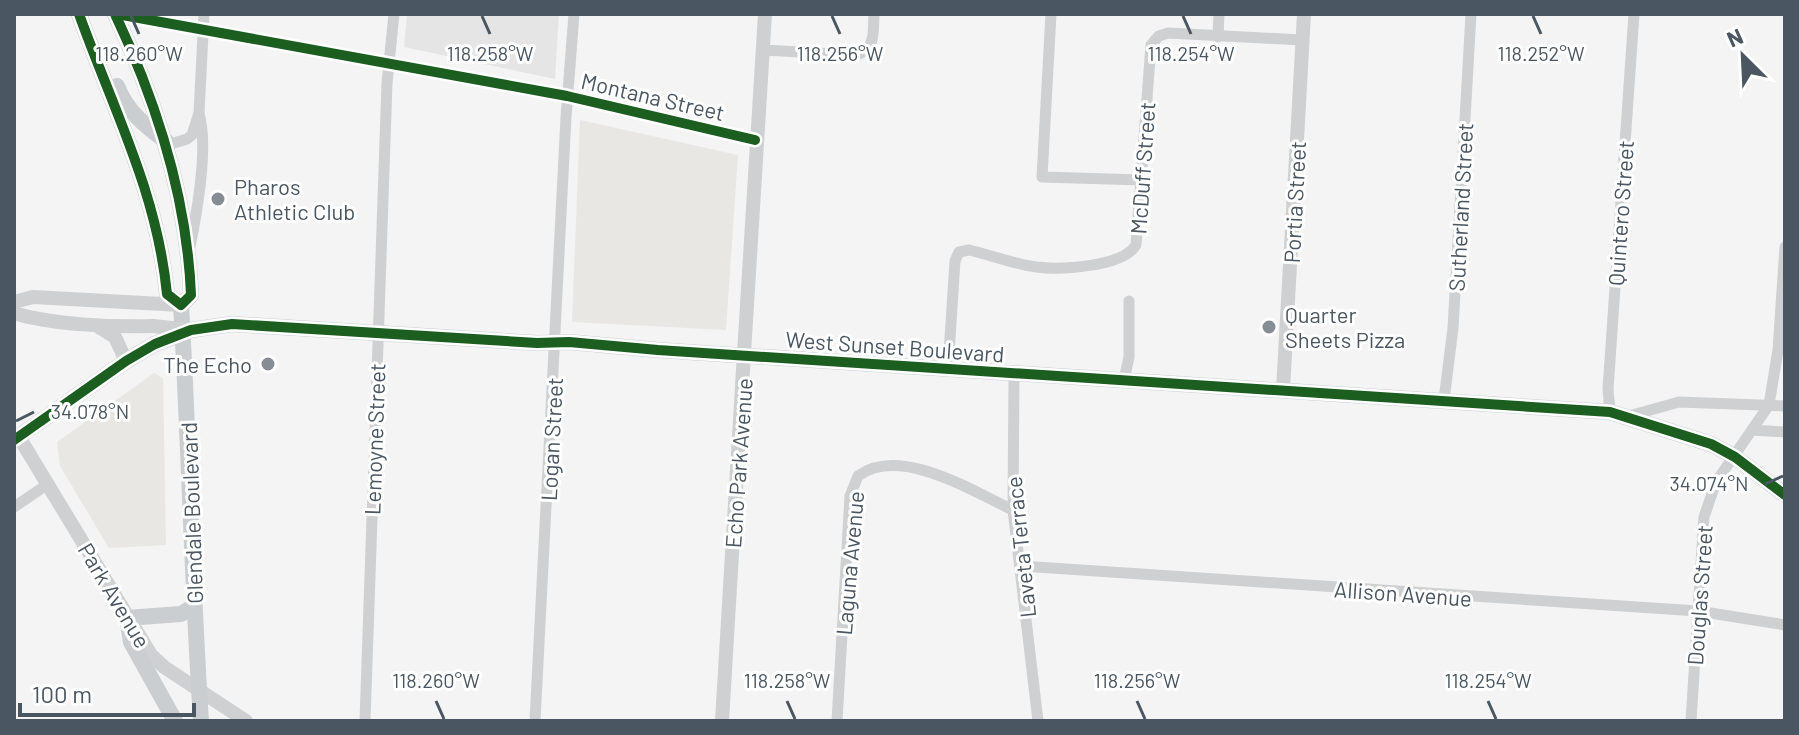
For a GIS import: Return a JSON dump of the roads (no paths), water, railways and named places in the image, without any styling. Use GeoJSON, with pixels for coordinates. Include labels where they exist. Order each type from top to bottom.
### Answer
{"type":"FeatureCollection","features":[{"type":"Feature","properties":{"kind":"main road","name":"Glendale Boulevard"},"geometry":{"type":"LineString","coordinates":[[79,14],[142,174],[161,248],[167,294],[181,305]]}},
{"type":"Feature","properties":{"kind":"main road"},"geometry":{"type":"LineString","coordinates":[[89,14],[124,100],[148,128],[166,141]]}},
{"type":"Feature","properties":{"kind":"main road","name":"Glendale Boulevard"},"geometry":{"type":"LineString","coordinates":[[116,14],[166,141],[189,252],[191,295],[181,305],[201,721]]}},
{"type":"Feature","properties":{"kind":"main road","name":"West Sunset Boulevard"},"geometry":{"type":"LineString","coordinates":[[16,439],[155,344],[200,328],[232,324],[556,342],[1610,412],[1711,444],[1735,457],[1785,495]]}},
{"type":"Feature","properties":{"kind":"main road"},"geometry":{"type":"LineString","coordinates":[[175,721],[131,642],[127,618],[181,614],[194,606]]}},
{"type":"Feature","properties":{"kind":"street","name":"Montana Street"},"geometry":{"type":"LineString","coordinates":[[116,14],[567,96],[755,140]]}},
{"type":"Feature","properties":{"kind":"street"},"geometry":{"type":"LineString","coordinates":[[166,141],[174,143],[192,135],[199,113],[204,14]]}},
{"type":"Feature","properties":{"kind":"street","name":"Lemoyne Street"},"geometry":{"type":"LineString","coordinates":[[365,721],[388,65],[394,14]]}},
{"type":"Feature","properties":{"kind":"street","name":"Logan Street"},"geometry":{"type":"LineString","coordinates":[[535,721],[567,96],[574,14]]}},
{"type":"Feature","properties":{"kind":"street","name":"Echo Park Avenue"},"geometry":{"type":"LineString","coordinates":[[722,721],[765,14]]}},
{"type":"Feature","properties":{"kind":"street"},"geometry":{"type":"LineString","coordinates":[[763,50],[856,55],[867,52],[872,44],[874,14]]}},
{"type":"Feature","properties":{"kind":"street"},"geometry":{"type":"LineString","coordinates":[[1051,14],[1042,177],[1142,180]]}},
{"type":"Feature","properties":{"kind":"street"},"geometry":{"type":"LineString","coordinates":[[1219,14],[1218,37],[1302,40]]}},
{"type":"Feature","properties":{"kind":"street","name":"Portia Street"},"geometry":{"type":"LineString","coordinates":[[1283,390],[1304,14]]}},
{"type":"Feature","properties":{"kind":"street","name":"Sutherland Street"},"geometry":{"type":"LineString","coordinates":[[1444,400],[1453,328],[1471,14]]}},
{"type":"Feature","properties":{"kind":"street","name":"Quintero Street"},"geometry":{"type":"LineString","coordinates":[[1610,412],[1608,389],[1634,14]]}},
{"type":"Feature","properties":{"kind":"street","name":"McDuff Street"},"geometry":{"type":"LineString","coordinates":[[948,369],[955,261],[959,252],[969,250],[1037,267],[1080,266],[1131,254],[1136,245],[1151,45],[1159,36],[1168,33],[1218,37]]}},
{"type":"Feature","properties":{"kind":"street"},"geometry":{"type":"LineString","coordinates":[[189,252],[197,214],[202,159],[203,126],[199,113]]}},
{"type":"Feature","properties":{"kind":"street","name":"Douglas Street"},"geometry":{"type":"LineString","coordinates":[[1691,721],[1704,517],[1716,482],[1769,405],[1778,350],[1785,247]]}},
{"type":"Feature","properties":{"kind":"street"},"geometry":{"type":"LineString","coordinates":[[14,302],[33,297],[181,305]]}},
{"type":"Feature","properties":{"kind":"street"},"geometry":{"type":"LineString","coordinates":[[1124,380],[1129,357],[1129,301]]}},
{"type":"Feature","properties":{"kind":"street"},"geometry":{"type":"LineString","coordinates":[[14,313],[128,327],[200,328]]}},
{"type":"Feature","properties":{"kind":"street"},"geometry":{"type":"LineString","coordinates":[[91,324],[115,337],[126,361]]}},
{"type":"Feature","properties":{"kind":"street","name":"Laveta Terrace"},"geometry":{"type":"LineString","coordinates":[[1014,373],[1013,510],[1038,721]]}},
{"type":"Feature","properties":{"kind":"street"},"geometry":{"type":"LineString","coordinates":[[1629,416],[1679,402],[1785,406]]}},
{"type":"Feature","properties":{"kind":"street"},"geometry":{"type":"LineString","coordinates":[[1752,430],[1785,432]]}},
{"type":"Feature","properties":{"kind":"street","name":"Park Avenue"},"geometry":{"type":"LineString","coordinates":[[16,439],[48,484],[151,655],[164,667],[246,721]]}},
{"type":"Feature","properties":{"kind":"street","name":"Laguna Avenue"},"geometry":{"type":"LineString","coordinates":[[837,721],[850,496],[858,476],[878,466],[908,466],[949,480],[1013,510]]}},
{"type":"Feature","properties":{"kind":"street"},"geometry":{"type":"LineString","coordinates":[[14,507],[48,484]]}},
{"type":"Feature","properties":{"kind":"street","name":"Allison Avenue"},"geometry":{"type":"LineString","coordinates":[[1021,566],[1698,611],[1785,625]]}},
{"type":"Feature","properties":{"kind":"place","name":"Pharos Athletic Club"},"geometry":{"type":"Point","coordinates":[218,199]}},
{"type":"Feature","properties":{"kind":"place","name":"Quarter Sheets Pizza"},"geometry":{"type":"Point","coordinates":[1269,327]}},
{"type":"Feature","properties":{"kind":"place","name":"The Echo"},"geometry":{"type":"Point","coordinates":[268,364]}}]}
